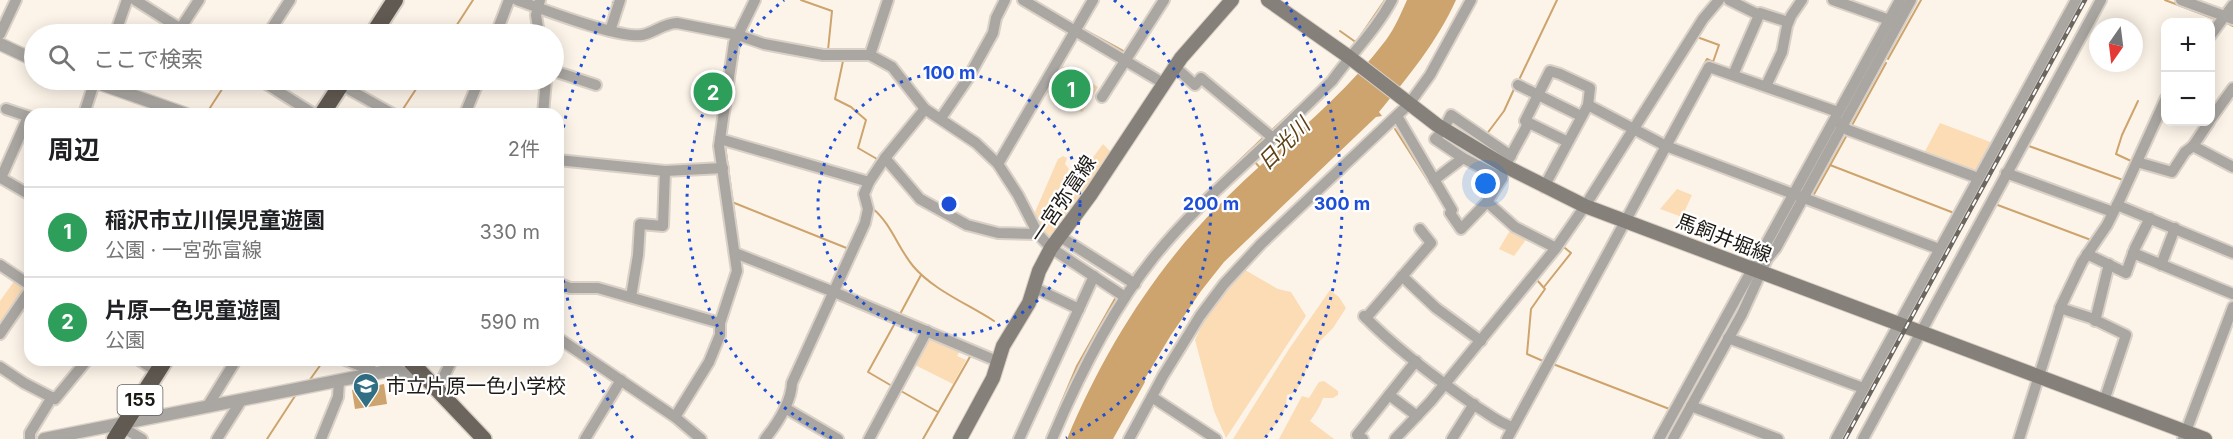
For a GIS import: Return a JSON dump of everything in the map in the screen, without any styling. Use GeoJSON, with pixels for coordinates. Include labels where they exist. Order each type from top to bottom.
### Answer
{"type":"FeatureCollection","features":[{"type":"Feature","properties":{"kind":"highway"},"geometry":{"type":"LineString","coordinates":[[379,24],[395,0]]}},
{"type":"Feature","properties":{"kind":"highway"},"geometry":{"type":"LineString","coordinates":[[326,108],[337,90]]}},
{"type":"Feature","properties":{"kind":"highway","name":"155"},"geometry":{"type":"LineString","coordinates":[[121,429],[162,366]]}},
{"type":"Feature","properties":{"kind":"main road","name":"一宮弥富線"},"geometry":{"type":"LineString","coordinates":[[960,439],[993,378],[1003,346],[1029,303],[1039,271],[1051,248],[1091,194],[1174,66],[1232,0]]}},
{"type":"Feature","properties":{"kind":"main road","name":"馬飼井堀線"},"geometry":{"type":"LineString","coordinates":[[1268,0],[1443,129],[1544,187],[1624,221],[2104,401],[2184,435],[2205,439]]}},
{"type":"Feature","properties":{"kind":"main road"},"geometry":{"type":"LineString","coordinates":[[414,366],[484,439]]}},
{"type":"Feature","properties":{"kind":"street"},"geometry":{"type":"LineString","coordinates":[[0,34],[16,0]]}},
{"type":"Feature","properties":{"kind":"street"},"geometry":{"type":"LineString","coordinates":[[119,24],[127,0]]}},
{"type":"Feature","properties":{"kind":"street"},"geometry":{"type":"LineString","coordinates":[[135,0],[172,24]]}},
{"type":"Feature","properties":{"kind":"street"},"geometry":{"type":"LineString","coordinates":[[188,24],[199,0]]}},
{"type":"Feature","properties":{"kind":"street"},"geometry":{"type":"LineString","coordinates":[[274,24],[290,0]]}},
{"type":"Feature","properties":{"kind":"street"},"geometry":{"type":"LineString","coordinates":[[500,24],[509,0]]}},
{"type":"Feature","properties":{"kind":"street"},"geometry":{"type":"LineString","coordinates":[[517,0],[539,4],[610,31],[641,36],[669,23],[677,23],[738,35],[764,44],[823,55],[870,55],[892,68],[925,109],[976,143],[998,164],[1018,195],[1038,234],[1051,248],[1125,297]]}},
{"type":"Feature","properties":{"kind":"street"},"geometry":{"type":"LineString","coordinates":[[610,31],[620,0]]}},
{"type":"Feature","properties":{"kind":"street"},"geometry":{"type":"LineString","coordinates":[[675,417],[709,362],[720,335],[720,323],[737,271],[720,140],[734,43],[755,0]]}},
{"type":"Feature","properties":{"kind":"street"},"geometry":{"type":"LineString","coordinates":[[870,55],[888,0]]}},
{"type":"Feature","properties":{"kind":"street"},"geometry":{"type":"LineString","coordinates":[[941,118],[968,80],[993,33],[996,18],[1005,0]]}},
{"type":"Feature","properties":{"kind":"street"},"geometry":{"type":"LineString","coordinates":[[1023,0],[1163,83]]}},
{"type":"Feature","properties":{"kind":"street"},"geometry":{"type":"LineString","coordinates":[[998,164],[1093,0]]}},
{"type":"Feature","properties":{"kind":"street"},"geometry":{"type":"LineString","coordinates":[[1102,97],[1164,0]]}},
{"type":"Feature","properties":{"kind":"street"},"geometry":{"type":"LineString","coordinates":[[1052,439],[1070,397],[1125,297],[1154,257],[1196,209],[1332,81],[1359,49],[1392,0]]}},
{"type":"Feature","properties":{"kind":"street"},"geometry":{"type":"LineString","coordinates":[[1129,439],[1200,316],[1224,284],[1261,244],[1397,116],[1430,75],[1471,0]]}},
{"type":"Feature","properties":{"kind":"street"},"geometry":{"type":"LineString","coordinates":[[1395,439],[1446,384],[1556,248],[1586,206],[1632,129],[1703,19],[1719,0]]}},
{"type":"Feature","properties":{"kind":"street"},"geometry":{"type":"LineString","coordinates":[[1729,0],[1759,15],[1760,13],[1788,22]]}},
{"type":"Feature","properties":{"kind":"street"},"geometry":{"type":"LineString","coordinates":[[1766,86],[1782,52],[1788,22],[1802,0]]}},
{"type":"Feature","properties":{"kind":"street"},"geometry":{"type":"LineString","coordinates":[[1833,0],[1894,22]]}},
{"type":"Feature","properties":{"kind":"street"},"geometry":{"type":"LineString","coordinates":[[1894,22],[1900,0]]}},
{"type":"Feature","properties":{"kind":"street"},"geometry":{"type":"LineString","coordinates":[[1659,439],[1757,271],[1776,248],[1799,195],[1838,119],[1894,22],[1911,0]]}},
{"type":"Feature","properties":{"kind":"street"},"geometry":{"type":"LineString","coordinates":[[1836,439],[2076,0]]}},
{"type":"Feature","properties":{"kind":"street"},"geometry":{"type":"LineString","coordinates":[[1863,439],[2101,0]]}},
{"type":"Feature","properties":{"kind":"street"},"geometry":{"type":"LineString","coordinates":[[2181,0],[2229,18]]}},
{"type":"Feature","properties":{"kind":"street"},"geometry":{"type":"LineString","coordinates":[[537,24],[536,15],[539,4]]}},
{"type":"Feature","properties":{"kind":"street"},"geometry":{"type":"LineString","coordinates":[[2215,32],[2229,18],[2233,5]]}},
{"type":"Feature","properties":{"kind":"street"},"geometry":{"type":"LineString","coordinates":[[1733,75],[1759,15]]}},
{"type":"Feature","properties":{"kind":"street"},"geometry":{"type":"LineString","coordinates":[[0,44],[24,55]]}},
{"type":"Feature","properties":{"kind":"street"},"geometry":{"type":"LineString","coordinates":[[1174,66],[1196,86],[1201,78],[1273,138]]}},
{"type":"Feature","properties":{"kind":"street"},"geometry":{"type":"LineString","coordinates":[[1507,439],[1709,66],[1766,86],[1838,119],[1848,130],[1978,178]]}},
{"type":"Feature","properties":{"kind":"street"},"geometry":{"type":"LineString","coordinates":[[1544,187],[1588,105],[1590,88],[1550,71],[1525,121],[1568,142]]}},
{"type":"Feature","properties":{"kind":"street"},"geometry":{"type":"LineString","coordinates":[[564,74],[596,85]]}},
{"type":"Feature","properties":{"kind":"street"},"geometry":{"type":"LineString","coordinates":[[1518,85],[1581,116]]}},
{"type":"Feature","properties":{"kind":"street"},"geometry":{"type":"LineString","coordinates":[[2215,114],[2233,88]]}},
{"type":"Feature","properties":{"kind":"street"},"geometry":{"type":"LineString","coordinates":[[86,108],[90,90]]}},
{"type":"Feature","properties":{"kind":"street"},"geometry":{"type":"LineString","coordinates":[[120,90],[170,108]]}},
{"type":"Feature","properties":{"kind":"street"},"geometry":{"type":"LineString","coordinates":[[276,90],[304,108]]}},
{"type":"Feature","properties":{"kind":"street"},"geometry":{"type":"LineString","coordinates":[[355,90],[383,108]]}},
{"type":"Feature","properties":{"kind":"street"},"geometry":{"type":"LineString","coordinates":[[467,108],[475,90]]}},
{"type":"Feature","properties":{"kind":"street"},"geometry":{"type":"LineString","coordinates":[[544,108],[545,90]]}},
{"type":"Feature","properties":{"kind":"street"},"geometry":{"type":"LineString","coordinates":[[1588,105],[1666,146],[1940,249]]}},
{"type":"Feature","properties":{"kind":"street"},"geometry":{"type":"LineString","coordinates":[[6,109],[24,115]]}},
{"type":"Feature","properties":{"kind":"street"},"geometry":{"type":"LineString","coordinates":[[765,439],[792,395],[792,383],[865,223],[868,209],[864,194],[869,182],[885,158],[925,109]]}},
{"type":"Feature","properties":{"kind":"street"},"geometry":{"type":"LineString","coordinates":[[2019,439],[2060,308],[2087,254],[2115,209],[2161,109]]}},
{"type":"Feature","properties":{"kind":"street"},"geometry":{"type":"LineString","coordinates":[[1448,121],[1451,115],[1506,167]]}},
{"type":"Feature","properties":{"kind":"street"},"geometry":{"type":"LineString","coordinates":[[1397,116],[1461,229],[1487,202],[1528,124]]}},
{"type":"Feature","properties":{"kind":"street"},"geometry":{"type":"LineString","coordinates":[[2136,162],[2172,172],[2207,126]]}},
{"type":"Feature","properties":{"kind":"street"},"geometry":{"type":"LineString","coordinates":[[24,128],[1,178],[24,188]]}},
{"type":"Feature","properties":{"kind":"street"},"geometry":{"type":"LineString","coordinates":[[1438,136],[1435,139],[1463,158],[1506,167]]}},
{"type":"Feature","properties":{"kind":"street"},"geometry":{"type":"LineString","coordinates":[[720,140],[869,182]]}},
{"type":"Feature","properties":{"kind":"street"},"geometry":{"type":"LineString","coordinates":[[2193,146],[2233,167]]}},
{"type":"Feature","properties":{"kind":"street"},"geometry":{"type":"LineString","coordinates":[[885,158],[920,199],[967,225],[998,233],[1038,234]]}},
{"type":"Feature","properties":{"kind":"street"},"geometry":{"type":"LineString","coordinates":[[1434,180],[1463,158]]}},
{"type":"Feature","properties":{"kind":"street"},"geometry":{"type":"LineString","coordinates":[[564,161],[665,171],[723,168]]}},
{"type":"Feature","properties":{"kind":"street"},"geometry":{"type":"LineString","coordinates":[[631,297],[638,255],[640,224],[663,226],[665,171]]}},
{"type":"Feature","properties":{"kind":"street"},"geometry":{"type":"LineString","coordinates":[[2006,172],[2150,219],[2233,253]]}},
{"type":"Feature","properties":{"kind":"street"},"geometry":{"type":"LineString","coordinates":[[1487,202],[1515,227],[1556,248]]}},
{"type":"Feature","properties":{"kind":"street"},"geometry":{"type":"LineString","coordinates":[[2087,254],[2126,273],[2150,219]]}},
{"type":"Feature","properties":{"kind":"street"},"geometry":{"type":"LineString","coordinates":[[2161,265],[2175,228]]}},
{"type":"Feature","properties":{"kind":"street"},"geometry":{"type":"LineString","coordinates":[[1419,229],[1431,243],[1365,317],[1446,384],[1505,425],[1514,427]]}},
{"type":"Feature","properties":{"kind":"street"},"geometry":{"type":"LineString","coordinates":[[1059,236],[1135,284]]}},
{"type":"Feature","properties":{"kind":"street"},"geometry":{"type":"LineString","coordinates":[[735,253],[998,361]]}},
{"type":"Feature","properties":{"kind":"street"},"geometry":{"type":"LineString","coordinates":[[2133,253],[2233,294]]}},
{"type":"Feature","properties":{"kind":"street"},"geometry":{"type":"LineString","coordinates":[[2095,321],[2109,264]]}},
{"type":"Feature","properties":{"kind":"street"},"geometry":{"type":"LineString","coordinates":[[0,266],[24,281]]}},
{"type":"Feature","properties":{"kind":"street"},"geometry":{"type":"LineString","coordinates":[[1673,439],[1728,339],[1757,271]]}},
{"type":"Feature","properties":{"kind":"street"},"geometry":{"type":"LineString","coordinates":[[1019,439],[1094,276]]}},
{"type":"Feature","properties":{"kind":"street"},"geometry":{"type":"LineString","coordinates":[[1402,276],[1436,308],[1481,341]]}},
{"type":"Feature","properties":{"kind":"street"},"geometry":{"type":"LineString","coordinates":[[564,286],[570,288],[598,288],[720,323]]}},
{"type":"Feature","properties":{"kind":"street"},"geometry":{"type":"LineString","coordinates":[[1035,288],[1079,309]]}},
{"type":"Feature","properties":{"kind":"street"},"geometry":{"type":"LineString","coordinates":[[0,334],[24,299]]}},
{"type":"Feature","properties":{"kind":"street"},"geometry":{"type":"LineString","coordinates":[[2184,435],[2233,307]]}},
{"type":"Feature","properties":{"kind":"street"},"geometry":{"type":"LineString","coordinates":[[2060,308],[2126,335],[2104,401]]}},
{"type":"Feature","properties":{"kind":"street"},"geometry":{"type":"LineString","coordinates":[[869,439],[927,331]]}},
{"type":"Feature","properties":{"kind":"street"},"geometry":{"type":"LineString","coordinates":[[1728,339],[1863,388]]}},
{"type":"Feature","properties":{"kind":"street"},"geometry":{"type":"LineString","coordinates":[[564,342],[675,417],[701,439]]}},
{"type":"Feature","properties":{"kind":"street"},"geometry":{"type":"LineString","coordinates":[[1363,439],[1357,435],[1416,361]]}},
{"type":"Feature","properties":{"kind":"street"},"geometry":{"type":"LineString","coordinates":[[0,367],[55,399],[82,366]]}},
{"type":"Feature","properties":{"kind":"street"},"geometry":{"type":"LineString","coordinates":[[207,407],[232,366]]}},
{"type":"Feature","properties":{"kind":"street"},"geometry":{"type":"LineString","coordinates":[[361,366],[372,370],[374,374]]}},
{"type":"Feature","properties":{"kind":"street"},"geometry":{"type":"LineString","coordinates":[[437,390],[449,366]]}},
{"type":"Feature","properties":{"kind":"street"},"geometry":{"type":"LineString","coordinates":[[44,439],[121,429],[207,407],[392,370],[423,377]]}},
{"type":"Feature","properties":{"kind":"street"},"geometry":{"type":"LineString","coordinates":[[585,439],[621,380]]}},
{"type":"Feature","properties":{"kind":"street"},"geometry":{"type":"LineString","coordinates":[[321,439],[338,397],[339,381]]}},
{"type":"Feature","properties":{"kind":"street"},"geometry":{"type":"LineString","coordinates":[[1389,395],[1417,417]]}},
{"type":"Feature","properties":{"kind":"street"},"geometry":{"type":"LineString","coordinates":[[30,439],[30,433],[52,397]]}},
{"type":"Feature","properties":{"kind":"street"},"geometry":{"type":"LineString","coordinates":[[1152,397],[1216,439]]}},
{"type":"Feature","properties":{"kind":"street"},"geometry":{"type":"LineString","coordinates":[[217,439],[241,401]]}},
{"type":"Feature","properties":{"kind":"street"},"geometry":{"type":"LineString","coordinates":[[1452,439],[1474,404]]}},
{"type":"Feature","properties":{"kind":"street"},"geometry":{"type":"LineString","coordinates":[[1691,406],[1778,439]]}},
{"type":"Feature","properties":{"kind":"street"},"geometry":{"type":"LineString","coordinates":[[785,408],[838,439]]}},
{"type":"Feature","properties":{"kind":"street"},"geometry":{"type":"LineString","coordinates":[[121,429],[142,439]]}},
{"type":"Feature","properties":{"kind":"shaded area"},"geometry":{"type":"Polygon","coordinates":[[[1407,0],[1456,0],[1431,45],[1379,112],[1382,116],[1376,117],[1224,262],[1171,335],[1113,439],[1067,439],[1113,345],[1151,286],[1218,206],[1327,106],[1367,63],[1389,35],[1407,0]]]}},
{"type":"Feature","properties":{"kind":"shaded area"},"geometry":{"type":"Polygon","coordinates":[[[1060,65],[1098,87],[1082,112],[1045,91],[1060,65]]]}},
{"type":"Feature","properties":{"kind":"shaded area"},"geometry":{"type":"Polygon","coordinates":[[[707,75],[725,79],[720,109],[702,105],[707,75]]]}},
{"type":"Feature","properties":{"kind":"shaded area"},"geometry":{"type":"Polygon","coordinates":[[[1940,123],[1993,143],[1978,172],[1973,174],[1923,155],[1940,123]]]}},
{"type":"Feature","properties":{"kind":"shaded area"},"geometry":{"type":"Polygon","coordinates":[[[1103,144],[1111,152],[1051,239],[1040,231],[1035,212],[1058,159],[1063,156],[1067,158],[1065,164],[1069,169],[1052,202],[1062,209],[1071,193],[1074,194],[1079,188],[1076,184],[1082,172],[1103,144]]]}},
{"type":"Feature","properties":{"kind":"shaded area"},"geometry":{"type":"Polygon","coordinates":[[[1677,189],[1692,195],[1682,217],[1660,209],[1677,189]]]}},
{"type":"Feature","properties":{"kind":"shaded area"},"geometry":{"type":"Polygon","coordinates":[[[1512,227],[1528,237],[1514,256],[1499,249],[1512,227]]]}},
{"type":"Feature","properties":{"kind":"shaded area"},"geometry":{"type":"Polygon","coordinates":[[[1241,269],[1278,289],[1291,292],[1306,316],[1226,438],[1214,411],[1195,340],[1205,319],[1241,269]]]}},
{"type":"Feature","properties":{"kind":"shaded area"},"geometry":{"type":"Polygon","coordinates":[[[15,280],[24,286],[24,293],[0,326],[0,301],[15,280]]]}},
{"type":"Feature","properties":{"kind":"shaded area"},"geometry":{"type":"Polygon","coordinates":[[[1330,290],[1339,297],[1346,308],[1333,328],[1319,342],[1296,392],[1287,395],[1279,420],[1265,439],[1233,439],[1289,349],[1330,290]]]}},
{"type":"Feature","properties":{"kind":"shaded area"},"geometry":{"type":"Polygon","coordinates":[[[932,337],[961,349],[957,356],[966,360],[953,384],[913,364],[927,339],[932,337]]]}},
{"type":"Feature","properties":{"kind":"shaded area"},"geometry":{"type":"Polygon","coordinates":[[[1324,381],[1338,391],[1338,395],[1333,398],[1323,398],[1310,421],[1334,439],[1279,439],[1302,396],[1309,398],[1319,382],[1324,381]]]}},
{"type":"Feature","properties":{"kind":"shaded area"},"geometry":{"type":"Polygon","coordinates":[[[384,384],[387,404],[355,409],[352,390],[384,384]]]}},
{"type":"Feature","properties":{"kind":"waterway"},"geometry":{"type":"LineString","coordinates":[[457,24],[473,0]]}},
{"type":"Feature","properties":{"kind":"waterway"},"geometry":{"type":"LineString","coordinates":[[801,0],[832,11],[828,50]]}},
{"type":"Feature","properties":{"kind":"waterway"},"geometry":{"type":"LineString","coordinates":[[1361,35],[1385,0]]}},
{"type":"Feature","properties":{"kind":"waterway"},"geometry":{"type":"LineString","coordinates":[[1518,82],[1557,0]]}},
{"type":"Feature","properties":{"kind":"waterway"},"geometry":{"type":"LineString","coordinates":[[1888,59],[1921,0]]}},
{"type":"Feature","properties":{"kind":"waterway"},"geometry":{"type":"LineString","coordinates":[[2165,0],[2212,18]]}},
{"type":"Feature","properties":{"kind":"waterway"},"geometry":{"type":"LineString","coordinates":[[1048,9],[1074,24]]}},
{"type":"Feature","properties":{"kind":"waterway"},"geometry":{"type":"LineString","coordinates":[[2227,23],[2233,26]]}},
{"type":"Feature","properties":{"kind":"waterway"},"geometry":{"type":"LineString","coordinates":[[1081,28],[1125,52]]}},
{"type":"Feature","properties":{"kind":"waterway"},"geometry":{"type":"LineString","coordinates":[[1340,31],[1357,43]]}},
{"type":"Feature","properties":{"kind":"waterway"},"geometry":{"type":"LineString","coordinates":[[1663,141],[1707,59],[1713,62],[1719,45],[1697,37]]}},
{"type":"Feature","properties":{"kind":"waterway"},"geometry":{"type":"LineString","coordinates":[[733,83],[740,44]]}},
{"type":"Feature","properties":{"kind":"waterway"},"geometry":{"type":"LineString","coordinates":[[843,61],[835,99],[851,107],[866,120],[858,148],[877,159],[872,168]]}},
{"type":"Feature","properties":{"kind":"waterway"},"geometry":{"type":"LineString","coordinates":[[1099,92],[1119,61]]}},
{"type":"Feature","properties":{"kind":"waterway"},"geometry":{"type":"LineString","coordinates":[[1851,127],[1886,63]]}},
{"type":"Feature","properties":{"kind":"waterway","name":"日光川"},"geometry":{"type":"LineString","coordinates":[[1271,131],[1324,82]]}},
{"type":"Feature","properties":{"kind":"waterway"},"geometry":{"type":"LineString","coordinates":[[1486,135],[1504,111],[1515,87]]}},
{"type":"Feature","properties":{"kind":"waterway"},"geometry":{"type":"LineString","coordinates":[[210,108],[222,90]]}},
{"type":"Feature","properties":{"kind":"waterway"},"geometry":{"type":"LineString","coordinates":[[285,90],[301,100]]}},
{"type":"Feature","properties":{"kind":"waterway"},"geometry":{"type":"LineString","coordinates":[[404,108],[415,90]]}},
{"type":"Feature","properties":{"kind":"waterway"},"geometry":{"type":"LineString","coordinates":[[2131,161],[2116,154],[2138,101]]}},
{"type":"Feature","properties":{"kind":"waterway"},"geometry":{"type":"LineString","coordinates":[[726,137],[729,110]]}},
{"type":"Feature","properties":{"kind":"waterway"},"geometry":{"type":"LineString","coordinates":[[1395,129],[1432,187]]}},
{"type":"Feature","properties":{"kind":"waterway"},"geometry":{"type":"LineString","coordinates":[[1813,196],[1848,133]]}},
{"type":"Feature","properties":{"kind":"waterway","name":"日光川"},"geometry":{"type":"LineString","coordinates":[[1132,276],[1189,209],[1264,137]]}},
{"type":"Feature","properties":{"kind":"waterway"},"geometry":{"type":"LineString","coordinates":[[725,145],[736,226]]}},
{"type":"Feature","properties":{"kind":"waterway"},"geometry":{"type":"LineString","coordinates":[[2026,145],[2123,180]]}},
{"type":"Feature","properties":{"kind":"waterway","name":"日光川"},"geometry":{"type":"LineString","coordinates":[[1255,162],[1261,169]]}},
{"type":"Feature","properties":{"kind":"waterway"},"geometry":{"type":"LineString","coordinates":[[1830,165],[1954,213]]}},
{"type":"Feature","properties":{"kind":"waterway"},"geometry":{"type":"LineString","coordinates":[[732,202],[849,249]]}},
{"type":"Feature","properties":{"kind":"waterway"},"geometry":{"type":"LineString","coordinates":[[1995,204],[2091,240]]}},
{"type":"Feature","properties":{"kind":"waterway"},"geometry":{"type":"LineString","coordinates":[[872,208],[879,214],[921,275],[994,321]]}},
{"type":"Feature","properties":{"kind":"waterway"},"geometry":{"type":"LineString","coordinates":[[1544,287],[1571,253],[1565,248]]}},
{"type":"Feature","properties":{"kind":"waterway"},"geometry":{"type":"LineString","coordinates":[[2065,285],[2074,267]]}},
{"type":"Feature","properties":{"kind":"waterway"},"geometry":{"type":"LineString","coordinates":[[899,316],[921,275]]}},
{"type":"Feature","properties":{"kind":"waterway"},"geometry":{"type":"LineString","coordinates":[[1536,279],[1545,289],[1531,309],[1527,354],[1543,361],[1542,363]]}},
{"type":"Feature","properties":{"kind":"waterway"},"geometry":{"type":"LineString","coordinates":[[722,301],[727,284]]}},
{"type":"Feature","properties":{"kind":"waterway"},"geometry":{"type":"LineString","coordinates":[[1046,439],[1077,366],[1116,297]]}},
{"type":"Feature","properties":{"kind":"waterway"},"geometry":{"type":"LineString","coordinates":[[892,386],[868,372],[895,323]]}},
{"type":"Feature","properties":{"kind":"waterway"},"geometry":{"type":"LineString","coordinates":[[923,439],[971,355]]}},
{"type":"Feature","properties":{"kind":"waterway"},"geometry":{"type":"LineString","coordinates":[[698,370],[706,357]]}},
{"type":"Feature","properties":{"kind":"waterway"},"geometry":{"type":"LineString","coordinates":[[1553,364],[1672,410]]}},
{"type":"Feature","properties":{"kind":"waterway"},"geometry":{"type":"LineString","coordinates":[[309,381],[320,366]]}},
{"type":"Feature","properties":{"kind":"waterway"},"geometry":{"type":"LineString","coordinates":[[1511,420],[1540,367]]}},
{"type":"Feature","properties":{"kind":"waterway"},"geometry":{"type":"LineString","coordinates":[[901,391],[938,412]]}},
{"type":"Feature","properties":{"kind":"waterway"},"geometry":{"type":"LineString","coordinates":[[267,439],[295,396]]}},
{"type":"Feature","properties":{"kind":"waterway"},"geometry":{"type":"LineString","coordinates":[[681,429],[693,439]]}},
{"type":"Feature","properties":{"kind":"waterway"},"geometry":{"type":"LineString","coordinates":[[1501,439],[1505,432]]}},
{"type":"Feature","properties":{"kind":"railway"},"geometry":{"type":"LineString","coordinates":[[1845,439],[2085,0]]}},
{"type":"Feature","properties":{"kind":"place","name":"稲沢市立川俣児童遊園"},"geometry":{"type":"Point","coordinates":[1071,89]}},
{"type":"Feature","properties":{"kind":"place","name":"片原一色児童遊園"},"geometry":{"type":"Point","coordinates":[713,92]}},
{"type":"Feature","properties":{"kind":"place","name":"市立片原一色小学校"},"geometry":{"type":"Point","coordinates":[366,409]}}]}
